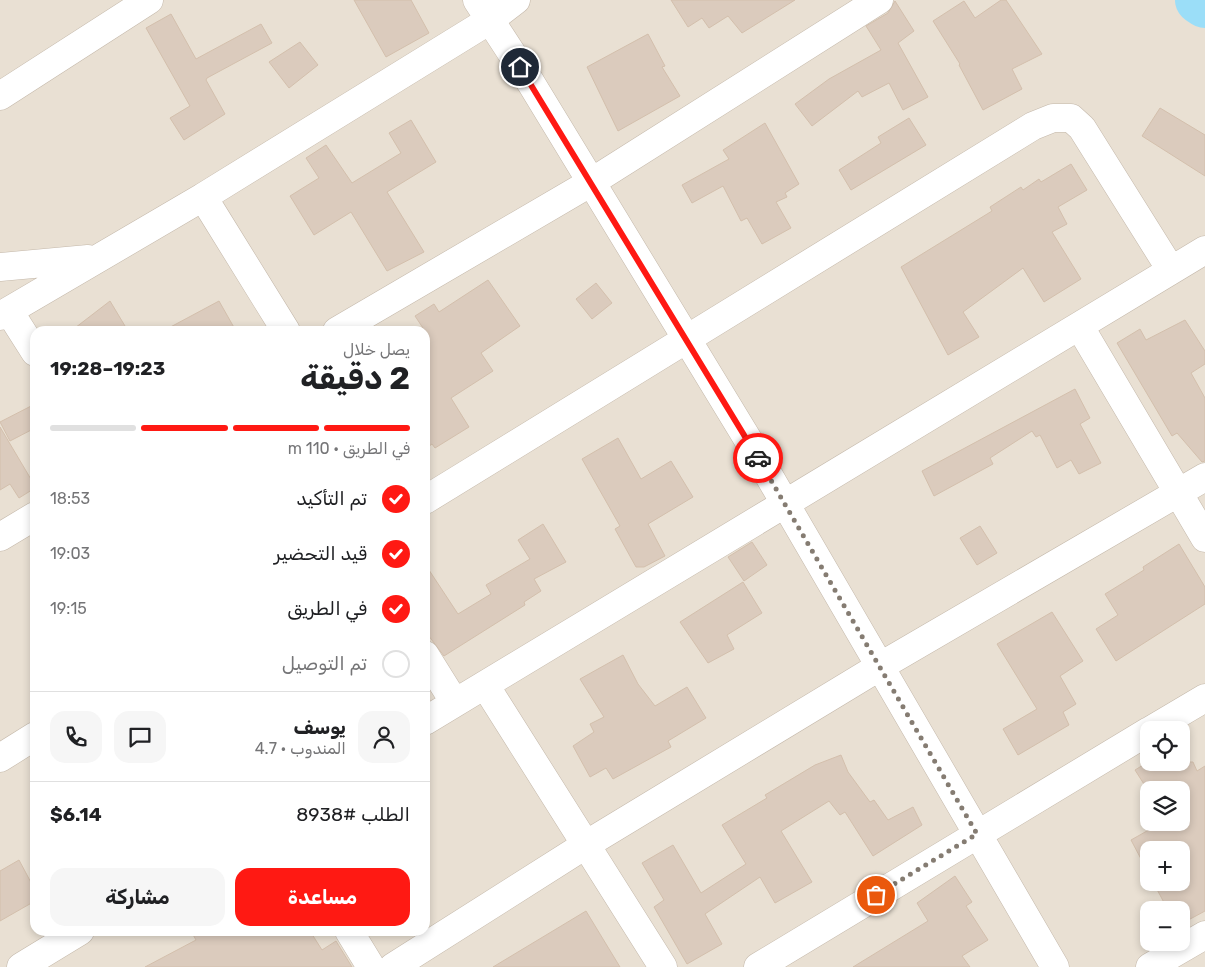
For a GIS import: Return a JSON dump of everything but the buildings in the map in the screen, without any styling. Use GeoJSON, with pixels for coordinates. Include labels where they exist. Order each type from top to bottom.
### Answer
{"type":"FeatureCollection","features":[{"type":"Feature","properties":{"kind":"street"},"geometry":{"type":"LineString","coordinates":[[0,96],[149,0]]}},
{"type":"Feature","properties":{"kind":"street"},"geometry":{"type":"LineString","coordinates":[[30,346],[5,313],[203,197],[484,10],[516,0]]}},
{"type":"Feature","properties":{"kind":"street"},"geometry":{"type":"LineString","coordinates":[[346,326],[590,183],[880,0]]}},
{"type":"Feature","properties":{"kind":"street"},"geometry":{"type":"LineString","coordinates":[[484,10],[687,341],[1055,967]]}},
{"type":"Feature","properties":{"kind":"street"},"geometry":{"type":"LineString","coordinates":[[430,497],[687,341],[1033,126],[1053,118],[1071,118],[1082,128],[1171,270]]}},
{"type":"Feature","properties":{"kind":"street"},"geometry":{"type":"LineString","coordinates":[[203,197],[283,326]]}},
{"type":"Feature","properties":{"kind":"street"},"geometry":{"type":"LineString","coordinates":[[430,718],[1205,250]]}},
{"type":"Feature","properties":{"kind":"street"},"geometry":{"type":"LineString","coordinates":[[0,267],[99,257]]}},
{"type":"Feature","properties":{"kind":"street"},"geometry":{"type":"LineString","coordinates":[[1080,327],[1205,538]]}},
{"type":"Feature","properties":{"kind":"street"},"geometry":{"type":"LineString","coordinates":[[393,967],[587,844],[879,667],[1205,477]]}},
{"type":"Feature","properties":{"kind":"street"},"geometry":{"type":"LineString","coordinates":[[0,538],[30,519]]}},
{"type":"Feature","properties":{"kind":"street"},"geometry":{"type":"LineString","coordinates":[[430,663],[455,703]]}},
{"type":"Feature","properties":{"kind":"street"},"geometry":{"type":"LineString","coordinates":[[485,684],[663,967]]}},
{"type":"Feature","properties":{"kind":"street"},"geometry":{"type":"LineString","coordinates":[[1167,721],[1205,698]]}},
{"type":"Feature","properties":{"kind":"street"},"geometry":{"type":"LineString","coordinates":[[758,967],[1140,737]]}},
{"type":"Feature","properties":{"kind":"street"},"geometry":{"type":"LineString","coordinates":[[0,758],[30,739]]}},
{"type":"Feature","properties":{"kind":"street"},"geometry":{"type":"LineString","coordinates":[[1150,967],[1205,935]]}},
{"type":"Feature","properties":{"kind":"street"},"geometry":{"type":"LineString","coordinates":[[21,967],[72,936]]}},
{"type":"Feature","properties":{"kind":"street"},"geometry":{"type":"LineString","coordinates":[[353,936],[371,967]]}},
{"type":"Feature","properties":{"kind":"shaded area"},"geometry":{"type":"Polygon","coordinates":[[[0,0],[1205,0],[1205,967],[0,967],[0,0]]]}},
{"type":"Feature","properties":{"kind":"waterway"},"geometry":{"type":"LineString","coordinates":[[1199,0],[1205,4]]}},
{"type":"Feature","properties":{"kind":"way so far"},"geometry":{"type":"LineString","coordinates":[[758,458],[977,834],[876,895]]}},
{"type":"Feature","properties":{"kind":"route"},"geometry":{"type":"LineString","coordinates":[[520,67],[758,458]]}}]}
